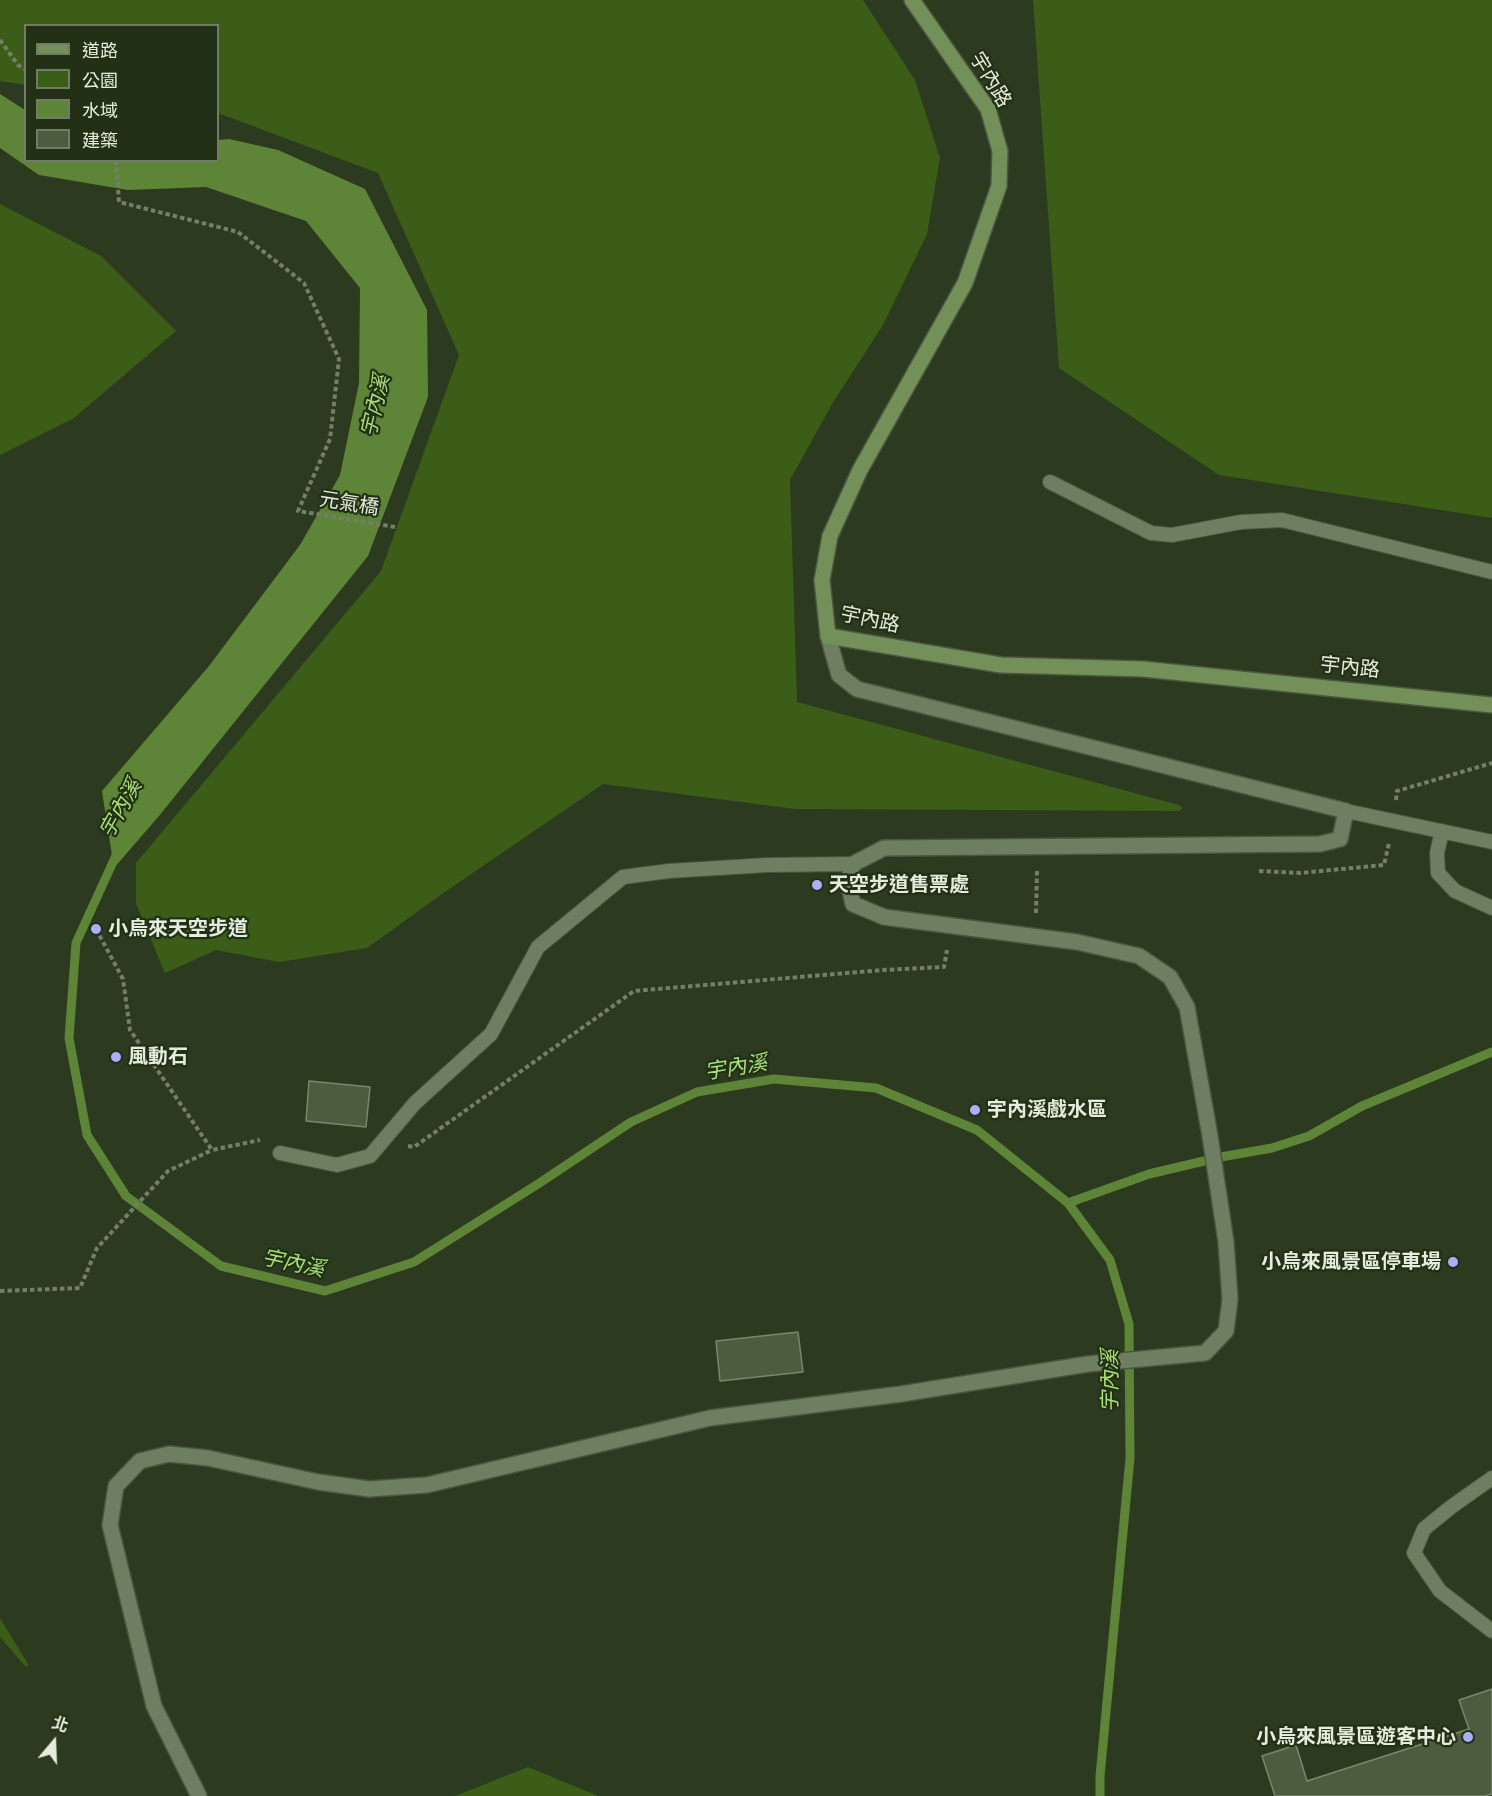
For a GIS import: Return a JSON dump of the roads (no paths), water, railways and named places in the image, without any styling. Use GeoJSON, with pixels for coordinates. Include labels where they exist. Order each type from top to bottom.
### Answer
{"type":"FeatureCollection","features":[{"type":"Feature","properties":{"kind":"street","name":"宇內路"},"geometry":{"type":"LineString","coordinates":[[912,0],[988,109],[1000,151],[999,186],[965,283],[860,470],[830,536],[822,580],[828,636],[1001,665],[1143,669],[1492,705]]}},
{"type":"Feature","properties":{"kind":"street"},"geometry":{"type":"LineString","coordinates":[[199,1796],[154,1706],[110,1525],[116,1486],[140,1461],[169,1454],[208,1458],[318,1482],[369,1489],[427,1485],[710,1418],[901,1394],[1088,1364],[1205,1353],[1226,1332],[1230,1299],[1226,1242],[1210,1136],[1187,1006],[1170,977],[1139,956],[1077,942],[884,917],[853,904],[849,882],[853,864],[884,848],[1320,844],[1340,839],[1346,811],[857,689],[839,675],[828,636]]}},
{"type":"Feature","properties":{"kind":"lane"},"geometry":{"type":"LineString","coordinates":[[1050,482],[1150,533],[1172,535],[1240,522],[1282,520],[1492,572]]}},
{"type":"Feature","properties":{"kind":"lane"},"geometry":{"type":"LineString","coordinates":[[1346,811],[1492,842]]}},
{"type":"Feature","properties":{"kind":"lane"},"geometry":{"type":"LineString","coordinates":[[1442,831],[1437,853],[1438,873],[1455,891],[1492,908]]}},
{"type":"Feature","properties":{"kind":"lane"},"geometry":{"type":"LineString","coordinates":[[280,1153],[337,1165],[370,1156],[416,1103],[491,1034],[538,947],[623,877],[669,871],[767,865],[853,864]]}},
{"type":"Feature","properties":{"kind":"lane"},"geometry":{"type":"LineString","coordinates":[[1492,1478],[1450,1507],[1424,1529],[1414,1553],[1440,1591],[1492,1631]]}},
{"type":"Feature","properties":{"kind":"water"},"geometry":{"type":"Polygon","coordinates":[[[0,94],[24,109],[24,162],[219,162],[219,140],[229,139],[278,150],[365,189],[427,310],[428,397],[368,556],[159,816],[114,868],[102,791],[209,666],[300,545],[340,475],[359,383],[360,288],[306,221],[206,187],[128,190],[39,175],[0,148],[0,94]]]}},
{"type":"Feature","properties":{"kind":"waterway","name":"宇內溪"},"geometry":{"type":"LineString","coordinates":[[118,851],[76,943],[69,1038],[87,1135],[126,1196],[221,1266],[325,1291],[414,1262],[631,1122],[697,1092],[774,1079],[876,1088],[977,1130],[1068,1203],[1110,1260],[1129,1324],[1130,1458],[1100,1796]]}},
{"type":"Feature","properties":{"kind":"waterway"},"geometry":{"type":"LineString","coordinates":[[1068,1203],[1149,1174],[1272,1148],[1309,1136],[1362,1106],[1492,1052]]}},
{"type":"Feature","properties":{"kind":"place","name":"天空步道售票處"},"geometry":{"type":"Point","coordinates":[817,885]}},
{"type":"Feature","properties":{"kind":"place","name":"小烏來天空步道"},"geometry":{"type":"Point","coordinates":[96,929]}},
{"type":"Feature","properties":{"kind":"place","name":"風動石"},"geometry":{"type":"Point","coordinates":[116,1057]}},
{"type":"Feature","properties":{"kind":"place","name":"宇內溪戲水區"},"geometry":{"type":"Point","coordinates":[975,1110]}},
{"type":"Feature","properties":{"kind":"place","name":"小烏來風景區停車場"},"geometry":{"type":"Point","coordinates":[1453,1262]}},
{"type":"Feature","properties":{"kind":"place","name":"小烏來風景區遊客中心"},"geometry":{"type":"Point","coordinates":[1468,1737]}}]}
